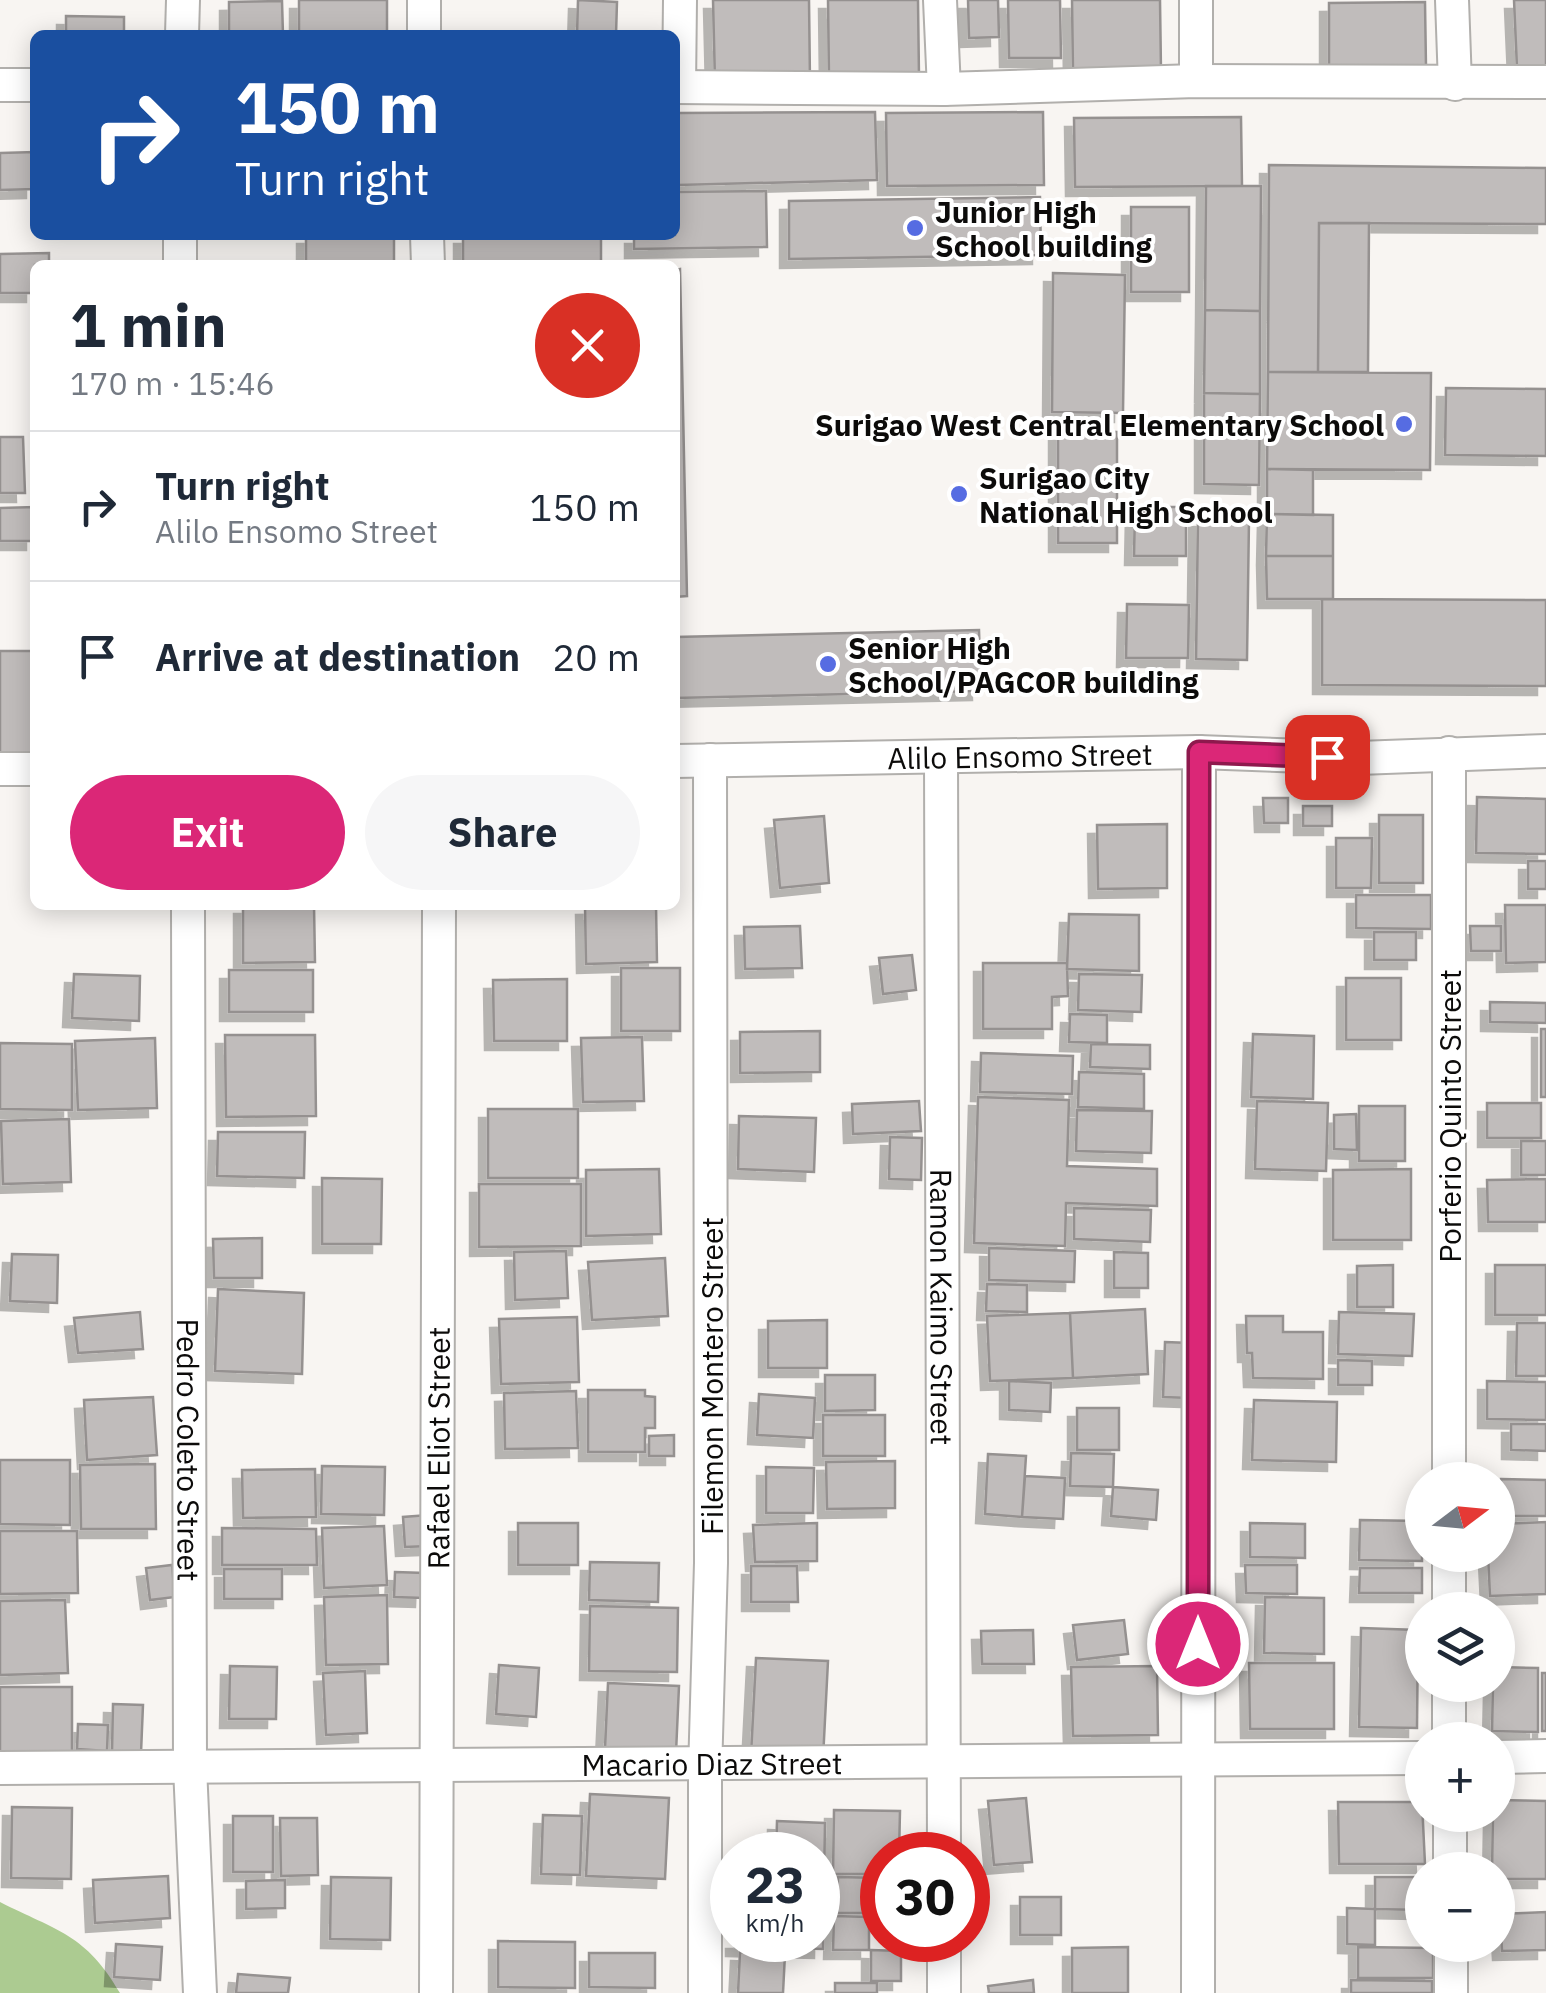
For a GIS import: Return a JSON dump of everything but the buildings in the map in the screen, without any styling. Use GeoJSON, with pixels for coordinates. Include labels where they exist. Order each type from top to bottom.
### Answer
{"type":"FeatureCollection","features":[{"type":"Feature","properties":{"kind":"street"},"geometry":{"type":"LineString","coordinates":[[182,0],[182,30]]}},
{"type":"Feature","properties":{"kind":"street"},"geometry":{"type":"LineString","coordinates":[[424,0],[424,30]]}},
{"type":"Feature","properties":{"kind":"street"},"geometry":{"type":"LineString","coordinates":[[679,30],[680,0]]}},
{"type":"Feature","properties":{"kind":"street"},"geometry":{"type":"LineString","coordinates":[[940,0],[944,89]]}},
{"type":"Feature","properties":{"kind":"street"},"geometry":{"type":"LineString","coordinates":[[1196,0],[1196,80]]}},
{"type":"Feature","properties":{"kind":"street"},"geometry":{"type":"LineString","coordinates":[[1452,0],[1455,84]]}},
{"type":"Feature","properties":{"kind":"street"},"geometry":{"type":"LineString","coordinates":[[680,87],[944,89],[1196,80],[1546,82]]}},
{"type":"Feature","properties":{"kind":"street"},"geometry":{"type":"LineString","coordinates":[[0,85],[30,85]]}},
{"type":"Feature","properties":{"kind":"street","name":"Alilo Ensomo Street"},"geometry":{"type":"LineString","coordinates":[[680,761],[1199,752],[1359,758],[1546,751]]}},
{"type":"Feature","properties":{"kind":"street"},"geometry":{"type":"LineString","coordinates":[[1198,1993],[1199,752]]}},
{"type":"Feature","properties":{"kind":"street","name":"Porferio Quinto Street"},"geometry":{"type":"LineString","coordinates":[[1449,752],[1449,1462]]}},
{"type":"Feature","properties":{"kind":"street","name":"Ramon Kaimo Street"},"geometry":{"type":"LineString","coordinates":[[941,757],[944,1832]]}},
{"type":"Feature","properties":{"kind":"street","name":"Filemon Montero Street"},"geometry":{"type":"LineString","coordinates":[[705,1993],[711,1563],[710,760]]}},
{"type":"Feature","properties":{"kind":"street"},"geometry":{"type":"LineString","coordinates":[[0,769],[30,769]]}},
{"type":"Feature","properties":{"kind":"street","name":"Pedro Coleto Street"},"geometry":{"type":"LineString","coordinates":[[188,910],[190,1767],[200,1993]]}},
{"type":"Feature","properties":{"kind":"street","name":"Rafael Eliot Street"},"geometry":{"type":"LineString","coordinates":[[436,1993],[439,910]]}},
{"type":"Feature","properties":{"kind":"street"},"geometry":{"type":"LineString","coordinates":[[1515,1757],[1546,1756]]}},
{"type":"Feature","properties":{"kind":"street","name":"Macario Diaz Street"},"geometry":{"type":"LineString","coordinates":[[0,1768],[1405,1758]]}},
{"type":"Feature","properties":{"kind":"street"},"geometry":{"type":"LineString","coordinates":[[944,1962],[944,1993]]}},
{"type":"Feature","properties":{"kind":"street"},"geometry":{"type":"LineString","coordinates":[[1451,1962],[1451,1993]]}},
{"type":"Feature","properties":{"kind":"shaded area"},"geometry":{"type":"Polygon","coordinates":[[[0,1902],[69,1936],[95,1958],[120,1993],[0,1993],[0,1902]]]}},
{"type":"Feature","properties":{"kind":"place","name":"Junior High School building"},"geometry":{"type":"Point","coordinates":[915,228]}},
{"type":"Feature","properties":{"kind":"place","name":"Surigao West Central Elementary School"},"geometry":{"type":"Point","coordinates":[1404,424]}},
{"type":"Feature","properties":{"kind":"place","name":"Surigao City National High School"},"geometry":{"type":"Point","coordinates":[959,494]}},
{"type":"Feature","properties":{"kind":"place","name":"Senior High School/PAGCOR building"},"geometry":{"type":"Point","coordinates":[828,664]}},
{"type":"Feature","properties":{"kind":"route"},"geometry":{"type":"LineString","coordinates":[[1198,1644],[1199,752],[1327,757]]}}]}
